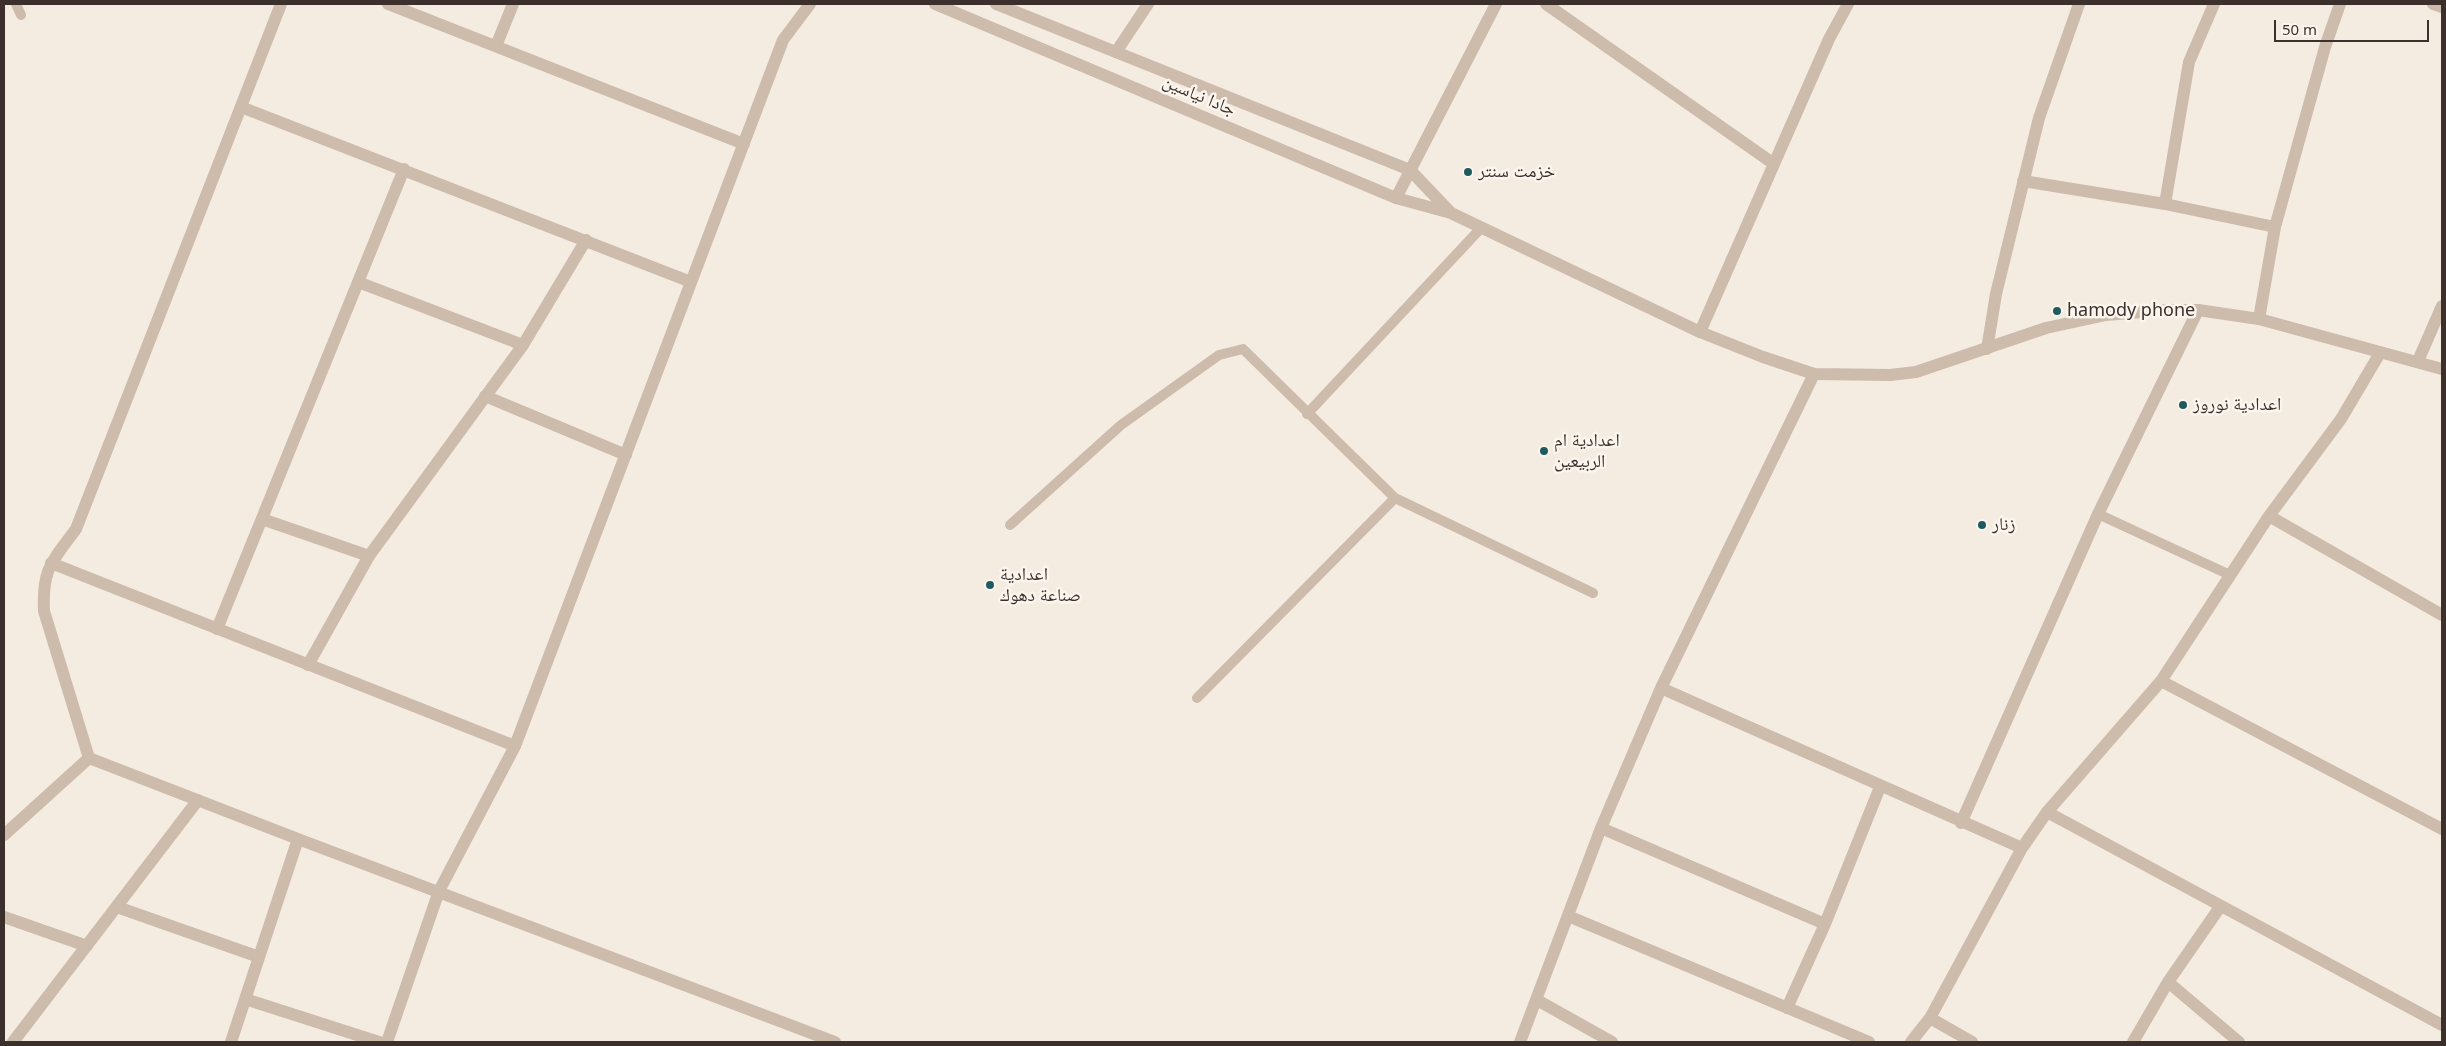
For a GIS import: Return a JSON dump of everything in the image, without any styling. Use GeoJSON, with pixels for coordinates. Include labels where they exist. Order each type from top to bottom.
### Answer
{"type":"FeatureCollection","features":[{"type":"Feature","properties":{"kind":"street"},"geometry":{"type":"LineString","coordinates":[[89,758],[44,611],[43,586],[51,563],[76,529],[281,4]]}},
{"type":"Feature","properties":{"kind":"street"},"geometry":{"type":"LineString","coordinates":[[388,4],[744,144]]}},
{"type":"Feature","properties":{"kind":"street"},"geometry":{"type":"LineString","coordinates":[[496,46],[513,4]]}},
{"type":"Feature","properties":{"kind":"street"},"geometry":{"type":"LineString","coordinates":[[387,1042],[440,891],[515,746],[783,40],[810,4]]}},
{"type":"Feature","properties":{"kind":"street","name":"جادا نیاسین"},"geometry":{"type":"LineString","coordinates":[[935,4],[1396,198],[1451,214],[1482,227],[1700,332],[1763,357],[1814,374],[1890,375],[1916,372],[2046,328],[2106,315],[2167,310],[2198,310],[2260,319],[2442,369]]}},
{"type":"Feature","properties":{"kind":"street","name":"جادا نیاسین"},"geometry":{"type":"LineString","coordinates":[[996,4],[1410,170]]}},
{"type":"Feature","properties":{"kind":"street"},"geometry":{"type":"LineString","coordinates":[[1116,52],[1148,4]]}},
{"type":"Feature","properties":{"kind":"street"},"geometry":{"type":"LineString","coordinates":[[1396,198],[1496,4]]}},
{"type":"Feature","properties":{"kind":"street"},"geometry":{"type":"LineString","coordinates":[[1546,4],[1774,164]]}},
{"type":"Feature","properties":{"kind":"street"},"geometry":{"type":"LineString","coordinates":[[1700,332],[1828,39],[1848,4]]}},
{"type":"Feature","properties":{"kind":"street"},"geometry":{"type":"LineString","coordinates":[[1987,349],[1996,294],[2039,118],[2079,4]]}},
{"type":"Feature","properties":{"kind":"street"},"geometry":{"type":"LineString","coordinates":[[2166,204],[2190,62],[2214,4]]}},
{"type":"Feature","properties":{"kind":"street"},"geometry":{"type":"LineString","coordinates":[[2260,319],[2275,227],[2325,47],[2340,4]]}},
{"type":"Feature","properties":{"kind":"street"},"geometry":{"type":"LineString","coordinates":[[2434,4],[2442,6]]}},
{"type":"Feature","properties":{"kind":"street"},"geometry":{"type":"LineString","coordinates":[[241,107],[692,282]]}},
{"type":"Feature","properties":{"kind":"street"},"geometry":{"type":"LineString","coordinates":[[217,629],[404,169]]}},
{"type":"Feature","properties":{"kind":"street"},"geometry":{"type":"LineString","coordinates":[[1410,170],[1451,214]]}},
{"type":"Feature","properties":{"kind":"street"},"geometry":{"type":"LineString","coordinates":[[2023,181],[2166,204],[2275,227]]}},
{"type":"Feature","properties":{"kind":"street"},"geometry":{"type":"LineString","coordinates":[[308,665],[369,556],[523,345],[586,240]]}},
{"type":"Feature","properties":{"kind":"street"},"geometry":{"type":"LineString","coordinates":[[358,282],[523,345]]}},
{"type":"Feature","properties":{"kind":"street"},"geometry":{"type":"LineString","coordinates":[[2418,361],[2442,306]]}},
{"type":"Feature","properties":{"kind":"street"},"geometry":{"type":"LineString","coordinates":[[1961,823],[2098,514],[2198,310]]}},
{"type":"Feature","properties":{"kind":"street"},"geometry":{"type":"LineString","coordinates":[[1911,1042],[1930,1018],[2022,848],[2047,812],[2160,681],[2269,516],[2341,419],[2380,353]]}},
{"type":"Feature","properties":{"kind":"street"},"geometry":{"type":"LineString","coordinates":[[1520,1042],[1538,1000],[1601,828],[1661,688],[1814,374]]}},
{"type":"Feature","properties":{"kind":"street"},"geometry":{"type":"LineString","coordinates":[[485,396],[626,455]]}},
{"type":"Feature","properties":{"kind":"street"},"geometry":{"type":"LineString","coordinates":[[2269,516],[2442,615]]}},
{"type":"Feature","properties":{"kind":"street"},"geometry":{"type":"LineString","coordinates":[[262,519],[369,556]]}},
{"type":"Feature","properties":{"kind":"street"},"geometry":{"type":"LineString","coordinates":[[51,563],[515,746]]}},
{"type":"Feature","properties":{"kind":"street"},"geometry":{"type":"LineString","coordinates":[[2160,681],[2442,829]]}},
{"type":"Feature","properties":{"kind":"street"},"geometry":{"type":"LineString","coordinates":[[1661,688],[1961,823],[2022,848]]}},
{"type":"Feature","properties":{"kind":"street"},"geometry":{"type":"LineString","coordinates":[[89,758],[298,840],[440,891],[835,1042]]}},
{"type":"Feature","properties":{"kind":"street"},"geometry":{"type":"LineString","coordinates":[[4,835],[89,758]]}},
{"type":"Feature","properties":{"kind":"street"},"geometry":{"type":"LineString","coordinates":[[1787,1008],[1825,924],[1880,786]]}},
{"type":"Feature","properties":{"kind":"street"},"geometry":{"type":"LineString","coordinates":[[14,1042],[198,800]]}},
{"type":"Feature","properties":{"kind":"street"},"geometry":{"type":"LineString","coordinates":[[2047,812],[2220,907],[2442,1025]]}},
{"type":"Feature","properties":{"kind":"street"},"geometry":{"type":"LineString","coordinates":[[1601,828],[1825,924]]}},
{"type":"Feature","properties":{"kind":"street"},"geometry":{"type":"LineString","coordinates":[[231,1042],[298,840]]}},
{"type":"Feature","properties":{"kind":"street"},"geometry":{"type":"LineString","coordinates":[[117,907],[259,957]]}},
{"type":"Feature","properties":{"kind":"street"},"geometry":{"type":"LineString","coordinates":[[2132,1042],[2168,982],[2220,907]]}},
{"type":"Feature","properties":{"kind":"street"},"geometry":{"type":"LineString","coordinates":[[1568,916],[1869,1042]]}},
{"type":"Feature","properties":{"kind":"street"},"geometry":{"type":"LineString","coordinates":[[4,917],[87,946]]}},
{"type":"Feature","properties":{"kind":"street"},"geometry":{"type":"LineString","coordinates":[[2168,982],[2239,1042]]}},
{"type":"Feature","properties":{"kind":"street"},"geometry":{"type":"LineString","coordinates":[[245,999],[379,1042]]}},
{"type":"Feature","properties":{"kind":"street"},"geometry":{"type":"LineString","coordinates":[[1538,1000],[1612,1042]]}},
{"type":"Feature","properties":{"kind":"street"},"geometry":{"type":"LineString","coordinates":[[1930,1018],[1972,1042]]}},
{"type":"Feature","properties":{"kind":"lane"},"geometry":{"type":"LineString","coordinates":[[16,4],[20,15]]}},
{"type":"Feature","properties":{"kind":"lane"},"geometry":{"type":"LineString","coordinates":[[1307,414],[1482,227]]}},
{"type":"Feature","properties":{"kind":"lane"},"geometry":{"type":"LineString","coordinates":[[1010,526],[1121,425],[1219,355],[1243,349],[1307,414],[1395,498],[1592,593]]}},
{"type":"Feature","properties":{"kind":"lane"},"geometry":{"type":"LineString","coordinates":[[1197,698],[1395,498]]}},
{"type":"Feature","properties":{"kind":"lane"},"geometry":{"type":"LineString","coordinates":[[2098,514],[2230,575]]}},
{"type":"Feature","properties":{"kind":"place","name":"خزمت سنتر"},"geometry":{"type":"Point","coordinates":[1468,172]}},
{"type":"Feature","properties":{"kind":"place","name":"hamody phone"},"geometry":{"type":"Point","coordinates":[2057,311]}},
{"type":"Feature","properties":{"kind":"place","name":"اعدادية نوروز"},"geometry":{"type":"Point","coordinates":[2183,405]}},
{"type":"Feature","properties":{"kind":"place","name":"اعدادية ام الربيعين"},"geometry":{"type":"Point","coordinates":[1544,451]}},
{"type":"Feature","properties":{"kind":"place","name":"زنار"},"geometry":{"type":"Point","coordinates":[1982,525]}},
{"type":"Feature","properties":{"kind":"place","name":"اعدادية صناعة دهوك"},"geometry":{"type":"Point","coordinates":[990,585]}}]}
